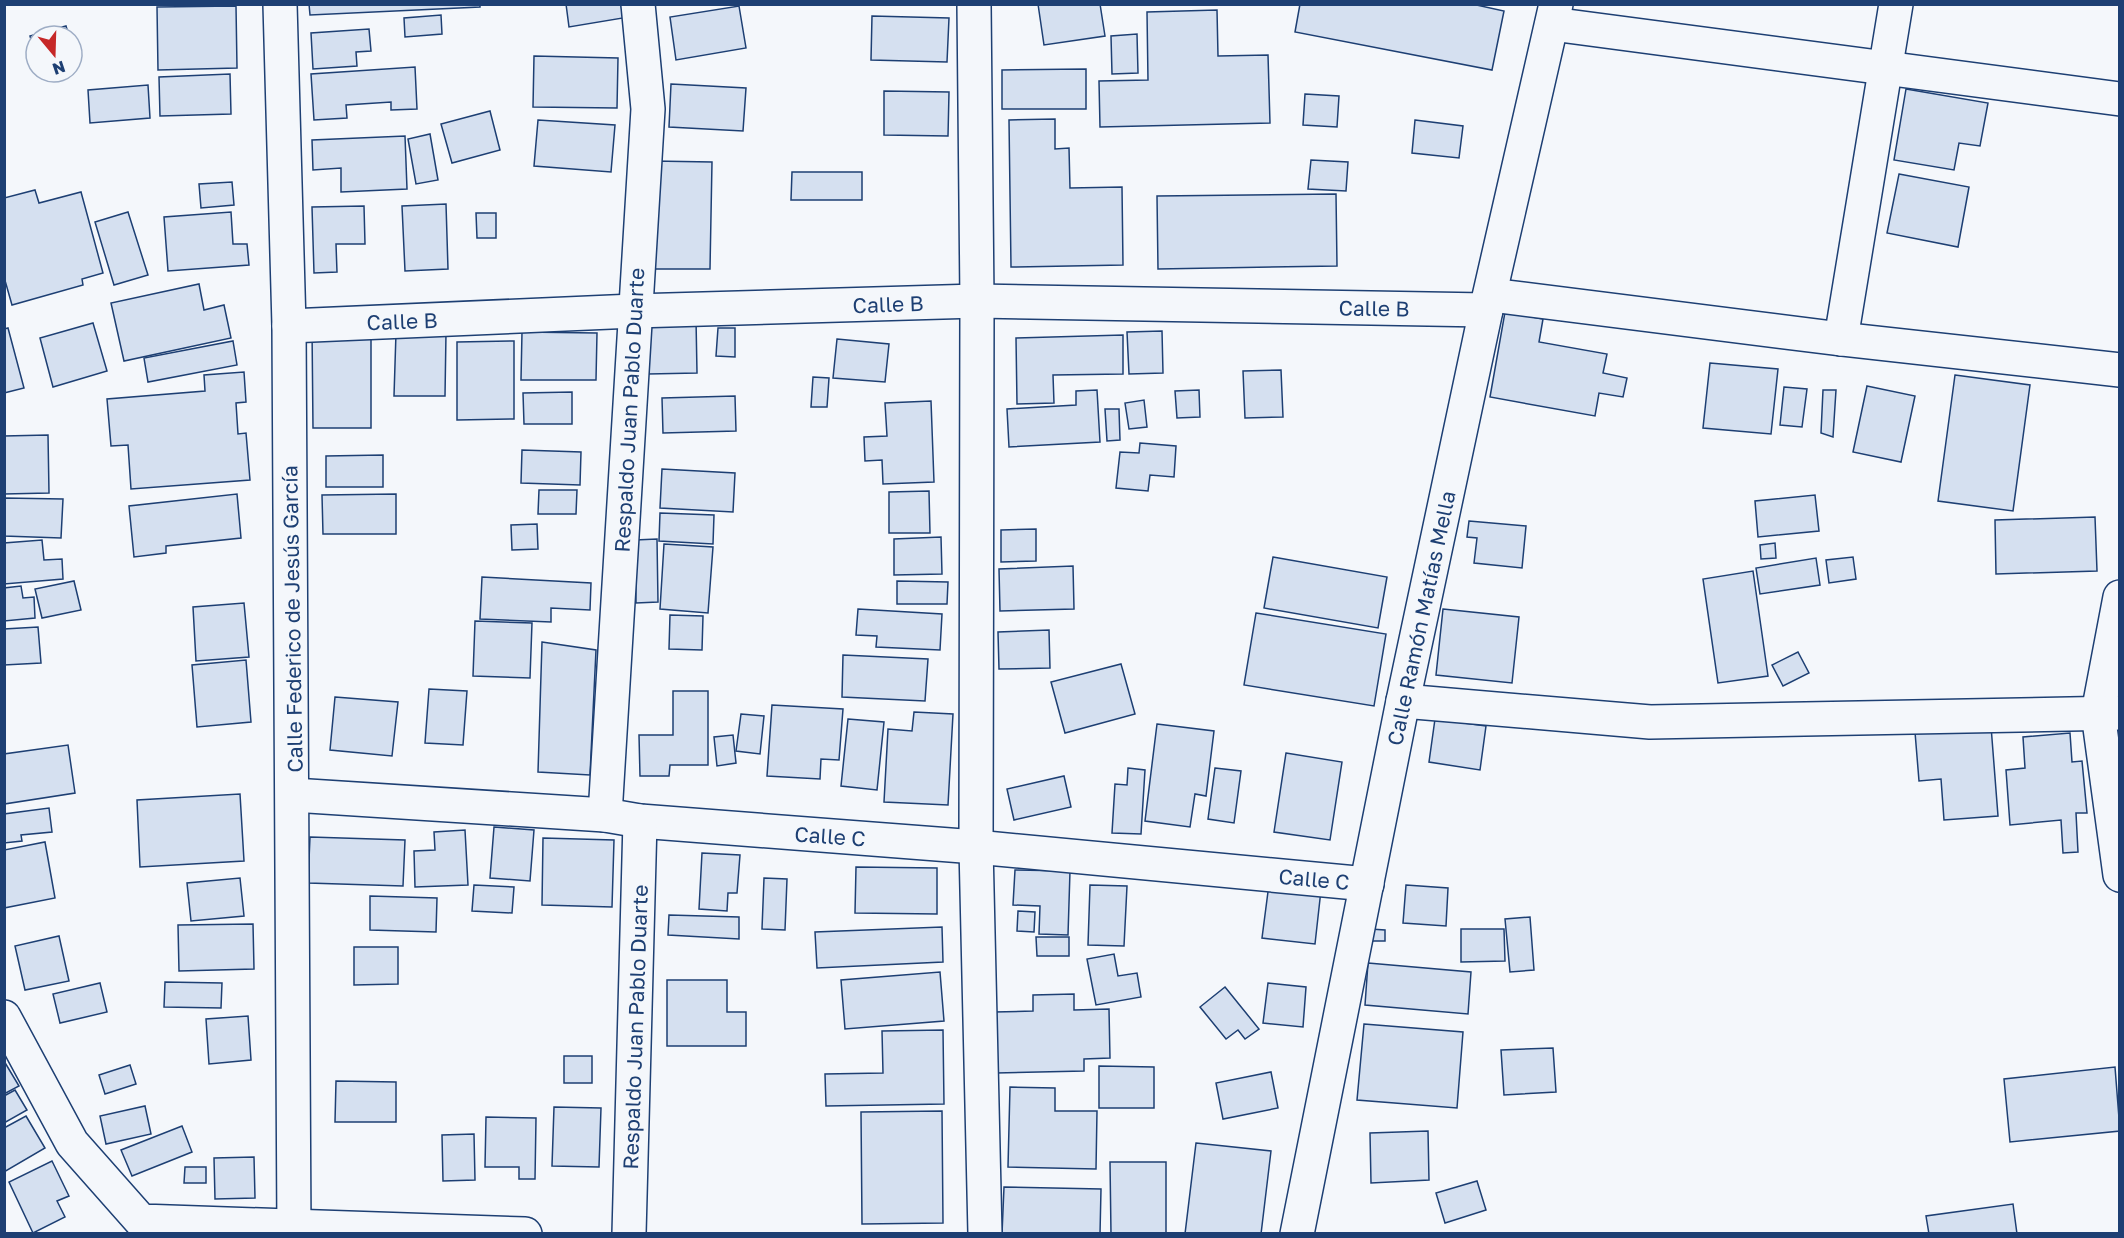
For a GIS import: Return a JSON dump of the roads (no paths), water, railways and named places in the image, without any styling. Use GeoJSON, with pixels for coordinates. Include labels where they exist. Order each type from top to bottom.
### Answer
{"type":"FeatureCollection","features":[{"type":"Feature","properties":{"kind":"street","name":"Calle Federico de Jesús García"},"geometry":{"type":"LineString","coordinates":[[280,4],[289,326],[294,1229]]}},
{"type":"Feature","properties":{"kind":"street","name":"Respaldo Juan Pablo Duarte"},"geometry":{"type":"LineString","coordinates":[[605,815],[648,109],[638,4]]}},
{"type":"Feature","properties":{"kind":"street"},"geometry":{"type":"LineString","coordinates":[[974,4],[977,301],[976,847],[985,1233]]}},
{"type":"Feature","properties":{"kind":"street"},"geometry":{"type":"LineString","coordinates":[[1841,339],[1896,4]]}},
{"type":"Feature","properties":{"kind":"street"},"geometry":{"type":"LineString","coordinates":[[1554,14],[1884,67],[2120,99]]}},
{"type":"Feature","properties":{"kind":"street","name":"Calle Ramón Matías Mella"},"geometry":{"type":"LineString","coordinates":[[1297,1233],[1402,701],[1554,14]]}},
{"type":"Feature","properties":{"kind":"street","name":"Calle B"},"geometry":{"type":"LineString","coordinates":[[289,326],[634,311],[977,301],[1489,302],[2120,370]]}},
{"type":"Feature","properties":{"kind":"street"},"geometry":{"type":"LineString","coordinates":[[2120,597],[2109,713],[2120,875]]}},
{"type":"Feature","properties":{"kind":"street"},"geometry":{"type":"LineString","coordinates":[[1402,701],[1650,722],[2109,713]]}},
{"type":"Feature","properties":{"kind":"street","name":"Calle C"},"geometry":{"type":"LineString","coordinates":[[293,795],[605,815],[640,821],[976,847],[1367,884]]}},
{"type":"Feature","properties":{"kind":"street","name":"Respaldo Juan Pablo Duarte"},"geometry":{"type":"LineString","coordinates":[[629,1233],[640,821]]}},
{"type":"Feature","properties":{"kind":"street"},"geometry":{"type":"LineString","coordinates":[[4,1017],[72,1143],[141,1221],[294,1229],[525,1233]]}}]}
